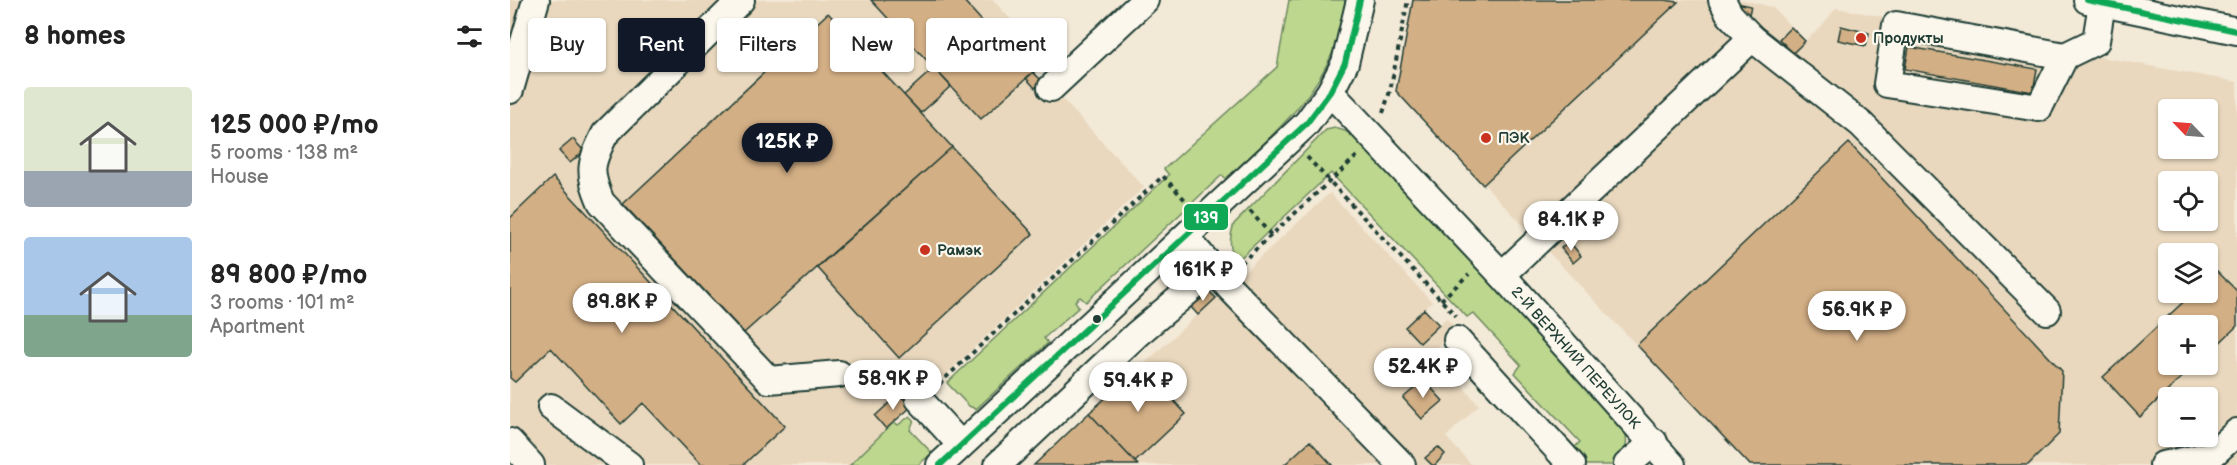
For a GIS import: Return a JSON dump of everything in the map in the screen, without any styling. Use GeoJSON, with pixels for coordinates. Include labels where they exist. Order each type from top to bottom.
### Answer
{"type":"FeatureCollection","features":[{"type":"Feature","properties":{"kind":"street"},"geometry":{"type":"LineString","coordinates":[[510,90],[536,0]]}},
{"type":"Feature","properties":{"kind":"street"},"geometry":{"type":"LineString","coordinates":[[741,0],[605,134],[594,156],[592,180],[601,202],[769,380],[839,374]]}},
{"type":"Feature","properties":{"kind":"street"},"geometry":{"type":"LineString","coordinates":[[1052,88],[1145,0]]}},
{"type":"Feature","properties":{"kind":"street"},"geometry":{"type":"LineString","coordinates":[[940,465],[1307,123],[1330,92],[1345,63],[1360,0]]}},
{"type":"Feature","properties":{"kind":"street"},"geometry":{"type":"LineString","coordinates":[[1722,0],[1730,15],[1752,38],[1861,124],[2047,311]]}},
{"type":"Feature","properties":{"kind":"street"},"geometry":{"type":"LineString","coordinates":[[2065,56],[2039,108],[1887,84],[1896,25],[2065,56],[2096,41],[2095,1],[2237,31]]}},
{"type":"Feature","properties":{"kind":"street"},"geometry":{"type":"LineString","coordinates":[[1494,266],[1752,38]]}},
{"type":"Feature","properties":{"kind":"street","name":"2-Й ВЕРХНИЙ ПЕРЕУЛОК"},"geometry":{"type":"LineString","coordinates":[[1330,92],[1494,266],[1654,442],[1672,465]]}},
{"type":"Feature","properties":{"kind":"street"},"geometry":{"type":"LineString","coordinates":[[1185,237],[1214,271],[1402,465]]}},
{"type":"Feature","properties":{"kind":"street"},"geometry":{"type":"LineString","coordinates":[[998,465],[1137,334],[1214,271]]}},
{"type":"Feature","properties":{"kind":"street"},"geometry":{"type":"LineString","coordinates":[[1457,340],[1572,465]]}},
{"type":"Feature","properties":{"kind":"street"},"geometry":{"type":"LineString","coordinates":[[920,400],[961,445]]}},
{"type":"Feature","properties":{"kind":"street"},"geometry":{"type":"LineString","coordinates":[[551,407],[629,465]]}},
{"type":"Feature","properties":{"kind":"street"},"geometry":{"type":"LineString","coordinates":[[2163,465],[2212,455],[2237,432]]}},
{"type":"Feature","properties":{"kind":"street"},"geometry":{"type":"LineString","coordinates":[[510,442],[531,465]]}},
{"type":"Feature","properties":{"kind":"street"},"geometry":{"type":"LineString","coordinates":[[1627,465],[1654,442]]}},
{"type":"Feature","properties":{"kind":"path"},"geometry":{"type":"LineString","coordinates":[[1214,271],[1271,236],[1375,139],[1390,91],[1408,0]]}},
{"type":"Feature","properties":{"kind":"path"},"geometry":{"type":"LineString","coordinates":[[1291,138],[1329,182],[1460,321],[1457,340]]}},
{"type":"Feature","properties":{"kind":"path"},"geometry":{"type":"LineString","coordinates":[[920,400],[1163,176],[1191,207]]}},
{"type":"Feature","properties":{"kind":"path"},"geometry":{"type":"LineString","coordinates":[[1250,211],[1271,236]]}},
{"type":"Feature","properties":{"kind":"path"},"geometry":{"type":"LineString","coordinates":[[1441,300],[1494,266]]}},
{"type":"Feature","properties":{"kind":"shaded area"},"geometry":{"type":"Polygon","coordinates":[[[510,0],[993,0],[1009,18],[926,18],[926,72],[1034,72],[1052,88],[1144,187],[850,465],[510,465],[510,0]]]}},
{"type":"Feature","properties":{"kind":"shaded area"},"geometry":{"type":"Polygon","coordinates":[[[1413,0],[1743,0],[1772,7],[1805,41],[1820,28],[1836,8],[2237,82],[2237,465],[1750,465],[1396,91],[1413,0]]]}},
{"type":"Feature","properties":{"kind":"shaded area"},"geometry":{"type":"Polygon","coordinates":[[[1330,193],[1432,302],[1405,327],[1420,343],[1446,318],[1456,328],[1432,352],[1479,405],[1446,437],[1472,465],[1034,465],[1330,193]]]}},
{"type":"Feature","properties":{"kind":"green space"},"geometry":{"type":"Polygon","coordinates":[[[1289,0],[1346,0],[1336,45],[1315,85],[1303,102],[1226,179],[1222,175],[1086,302],[1080,297],[1075,301],[1079,307],[1044,338],[1048,343],[976,409],[969,406],[947,383],[1169,175],[1164,169],[1277,67],[1289,0]]]}},
{"type":"Feature","properties":{"kind":"green space"},"geometry":{"type":"Polygon","coordinates":[[[1335,128],[1345,131],[1359,141],[1624,424],[1626,446],[1617,465],[1584,465],[1571,451],[1580,442],[1515,373],[1521,365],[1473,313],[1467,317],[1331,173],[1236,262],[1230,243],[1234,224],[1326,130],[1335,128]]]}},
{"type":"Feature","properties":{"kind":"green space"},"geometry":{"type":"Polygon","coordinates":[[[910,416],[914,420],[910,430],[932,453],[918,465],[850,465],[894,422],[898,425],[910,416]]]}},
{"type":"Feature","properties":{"kind":"building"},"geometry":{"type":"Polygon","coordinates":[[[871,0],[963,0],[979,18],[926,18],[926,60],[914,47],[914,18],[888,18],[871,0]]]}},
{"type":"Feature","properties":{"kind":"building","name":"ПЭК"},"geometry":{"type":"Polygon","coordinates":[[[1413,0],[1665,0],[1678,2],[1483,185],[1396,91],[1413,0]]]}},
{"type":"Feature","properties":{"kind":"building"},"geometry":{"type":"Polygon","coordinates":[[[1737,3],[1751,6],[1749,14],[1735,10],[1737,3]]]}},
{"type":"Feature","properties":{"kind":"building"},"geometry":{"type":"Polygon","coordinates":[[[828,13],[833,18],[830,18],[830,72],[883,72],[952,147],[744,333],[623,204],[765,72],[818,72],[818,22],[828,13]]]}},
{"type":"Feature","properties":{"kind":"building"},"geometry":{"type":"Polygon","coordinates":[[[1841,26],[1869,33],[1866,46],[1838,40],[1841,26]]]}},
{"type":"Feature","properties":{"kind":"building"},"geometry":{"type":"Polygon","coordinates":[[[1791,27],[1805,41],[1793,53],[1779,39],[1791,27]]]}},
{"type":"Feature","properties":{"kind":"building"},"geometry":{"type":"Polygon","coordinates":[[[1909,47],[2037,69],[2033,92],[1905,69],[1909,47]]]}},
{"type":"Feature","properties":{"kind":"building"},"geometry":{"type":"Polygon","coordinates":[[[930,72],[938,72],[951,86],[921,113],[904,95],[930,72]]]}},
{"type":"Feature","properties":{"kind":"building"},"geometry":{"type":"Polygon","coordinates":[[[938,72],[1034,72],[981,119],[938,72]]]}},
{"type":"Feature","properties":{"kind":"building"},"geometry":{"type":"Polygon","coordinates":[[[1033,72],[1042,81],[1035,88],[1026,78],[1033,72]]]}},
{"type":"Feature","properties":{"kind":"building"},"geometry":{"type":"Polygon","coordinates":[[[573,139],[584,151],[570,163],[559,151],[573,139]]]}},
{"type":"Feature","properties":{"kind":"building"},"geometry":{"type":"Polygon","coordinates":[[[1849,143],[2062,371],[2059,434],[2028,465],[1750,465],[1637,345],[1849,143]]]}},
{"type":"Feature","properties":{"kind":"building","name":"Рамэк"},"geometry":{"type":"Polygon","coordinates":[[[952,147],[1033,234],[899,358],[817,267],[952,147]]]}},
{"type":"Feature","properties":{"kind":"building"},"geometry":{"type":"Polygon","coordinates":[[[553,177],[785,426],[743,465],[701,465],[643,403],[621,424],[551,348],[515,382],[510,378],[510,218],[553,177]]]}},
{"type":"Feature","properties":{"kind":"building"},"geometry":{"type":"Polygon","coordinates":[[[1569,241],[1581,256],[1573,263],[1561,248],[1569,241]]]}},
{"type":"Feature","properties":{"kind":"building"},"geometry":{"type":"Polygon","coordinates":[[[2218,272],[2237,291],[2237,326],[2218,344],[2218,315],[2169,315],[2182,303],[2218,303],[2218,272]]]}},
{"type":"Feature","properties":{"kind":"building"},"geometry":{"type":"Polygon","coordinates":[[[1207,289],[1216,298],[1198,315],[1190,306],[1207,289]]]}},
{"type":"Feature","properties":{"kind":"building"},"geometry":{"type":"Polygon","coordinates":[[[1424,309],[1439,325],[1420,343],[1405,327],[1424,309]]]}},
{"type":"Feature","properties":{"kind":"building"},"geometry":{"type":"Polygon","coordinates":[[[2158,326],[2158,375],[2184,375],[2172,387],[2158,387],[2158,400],[2140,417],[2103,377],[2158,326]]]}},
{"type":"Feature","properties":{"kind":"building"},"geometry":{"type":"Polygon","coordinates":[[[1141,365],[1186,414],[1135,462],[1089,413],[1141,365]]]}},
{"type":"Feature","properties":{"kind":"building"},"geometry":{"type":"Polygon","coordinates":[[[1424,380],[1443,401],[1422,419],[1403,398],[1424,380]]]}},
{"type":"Feature","properties":{"kind":"building"},"geometry":{"type":"Polygon","coordinates":[[[899,394],[911,407],[886,429],[875,416],[899,394]]]}},
{"type":"Feature","properties":{"kind":"building"},"geometry":{"type":"Polygon","coordinates":[[[1089,413],[1138,465],[1034,465],[1089,413]]]}},
{"type":"Feature","properties":{"kind":"building"},"geometry":{"type":"Polygon","coordinates":[[[1310,441],[1332,465],[1284,465],[1310,441]]]}},
{"type":"Feature","properties":{"kind":"building"},"geometry":{"type":"Polygon","coordinates":[[[1438,447],[1445,454],[1435,465],[1432,465],[1425,458],[1438,447]]]}},
{"type":"Feature","properties":{"kind":"transit line","name":"139"},"geometry":{"type":"LineString","coordinates":[[940,465],[1307,123],[1330,92],[1345,63],[1360,0]]}},
{"type":"Feature","properties":{"kind":"transit line","name":"139"},"geometry":{"type":"LineString","coordinates":[[2087,0],[2237,31]]}},
{"type":"Feature","properties":{"kind":"place","name":"Продукты"},"geometry":{"type":"Point","coordinates":[1861,38]}},
{"type":"Feature","properties":{"kind":"place","name":"ПЭК"},"geometry":{"type":"Point","coordinates":[1486,138]}},
{"type":"Feature","properties":{"kind":"place","name":"Рамэк"},"geometry":{"type":"Point","coordinates":[925,250]}}]}
